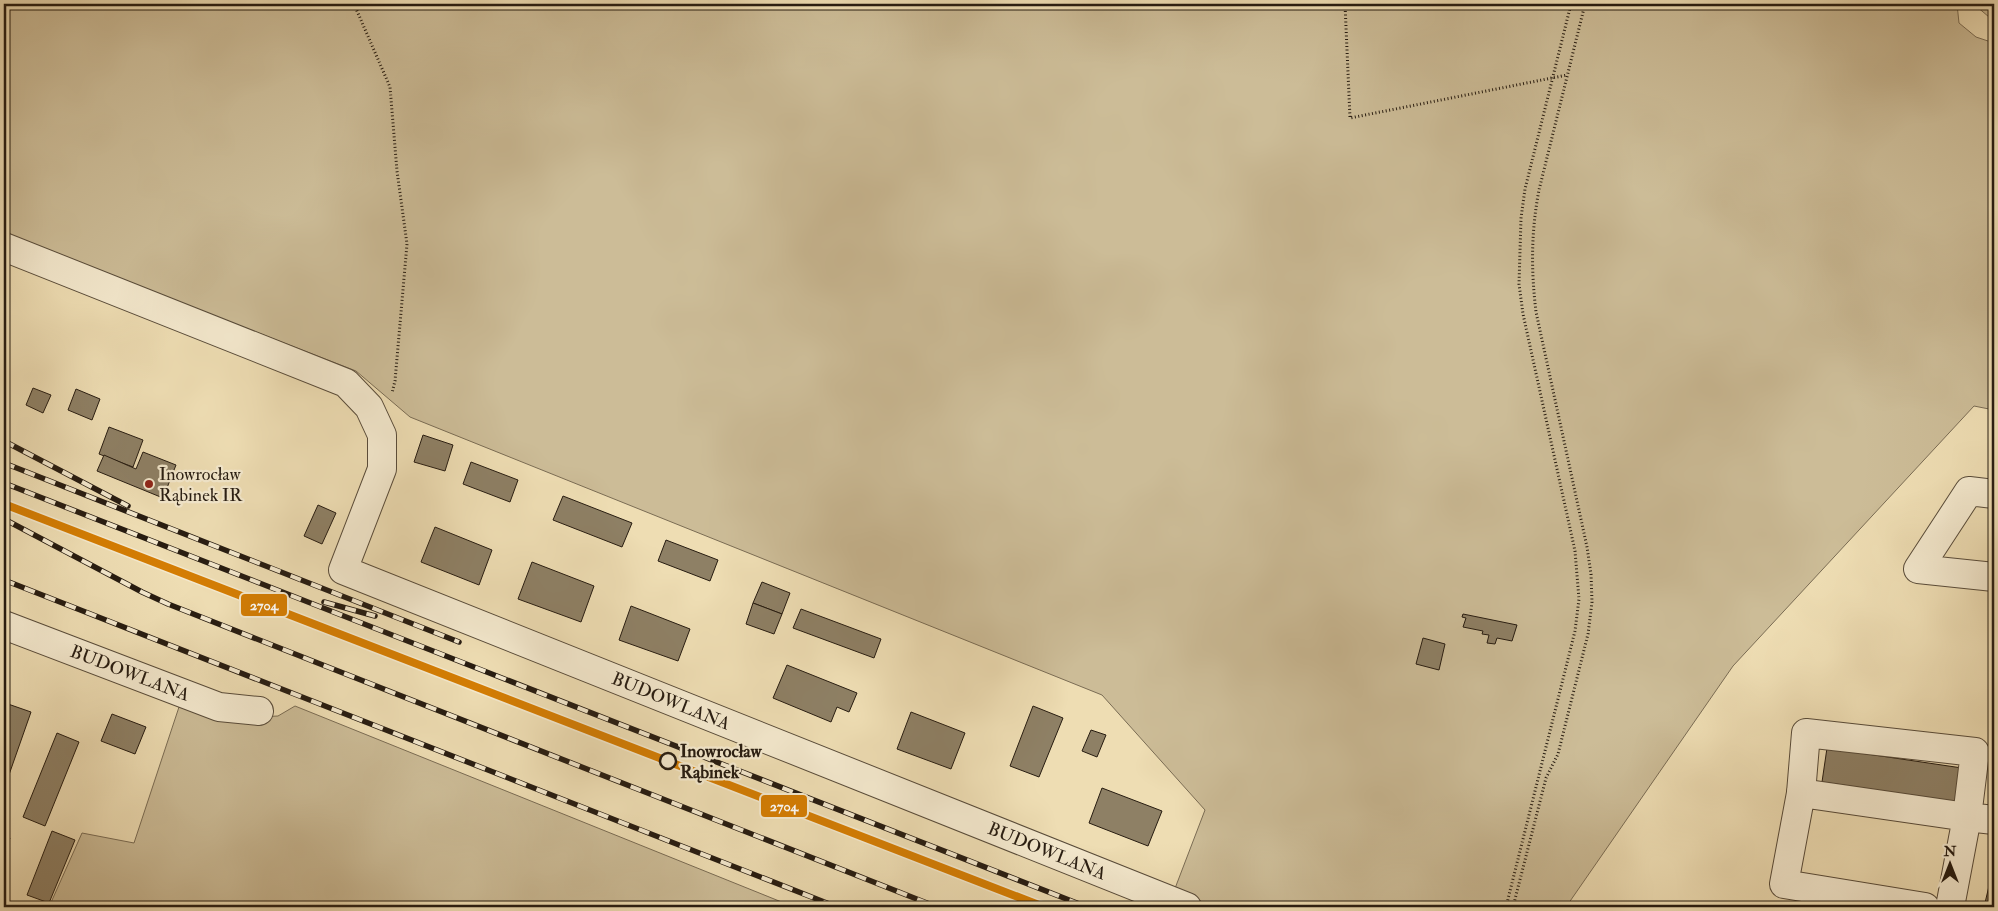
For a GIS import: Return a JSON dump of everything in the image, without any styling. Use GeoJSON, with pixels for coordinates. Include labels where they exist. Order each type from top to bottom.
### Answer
{"type":"FeatureCollection","features":[{"type":"Feature","properties":{"kind":"street"},"geometry":{"type":"LineString","coordinates":[[4,246],[346,382],[370,407],[382,435]]}},
{"type":"Feature","properties":{"kind":"street","name":"BUDOWLANA"},"geometry":{"type":"LineString","coordinates":[[382,435],[382,469],[344,570],[1186,907]]}},
{"type":"Feature","properties":{"kind":"street"},"geometry":{"type":"LineString","coordinates":[[1994,494],[1970,491],[1918,569],[1994,577]]}},
{"type":"Feature","properties":{"kind":"street","name":"BUDOWLANA"},"geometry":{"type":"LineString","coordinates":[[4,625],[219,707],[259,711]]}},
{"type":"Feature","properties":{"kind":"street"},"geometry":{"type":"LineString","coordinates":[[1925,907],[1784,884],[1801,793],[1806,733],[1975,752],[1967,817],[1950,907]]}},
{"type":"Feature","properties":{"kind":"street"},"geometry":{"type":"LineString","coordinates":[[1801,793],[1994,820]]}},
{"type":"Feature","properties":{"kind":"path"},"geometry":{"type":"LineString","coordinates":[[354,4],[390,87],[397,171],[407,244],[395,381],[382,435]]}},
{"type":"Feature","properties":{"kind":"path"},"geometry":{"type":"LineString","coordinates":[[1346,4],[1350,118],[1568,75]]}},
{"type":"Feature","properties":{"kind":"path"},"geometry":{"type":"LineString","coordinates":[[1506,907],[1575,632],[1579,599],[1574,551],[1523,314],[1519,284],[1519,236],[1525,189],[1571,4]]}},
{"type":"Feature","properties":{"kind":"path"},"geometry":{"type":"LineString","coordinates":[[1513,907],[1546,778],[1558,754],[1588,634],[1592,602],[1591,574],[1587,547],[1536,312],[1532,283],[1531,245],[1539,190],[1585,4]]}},
{"type":"Feature","properties":{"kind":"shaded area"},"geometry":{"type":"Polygon","coordinates":[[[4,4],[1957,4],[1959,23],[1976,37],[1994,43],[1994,410],[1974,406],[1733,666],[1566,907],[1216,907],[1174,891],[1205,810],[1102,695],[410,417],[356,371],[4,234],[4,4]]]}},
{"type":"Feature","properties":{"kind":"shaded area"},"geometry":{"type":"Polygon","coordinates":[[[1976,4],[1994,4],[1994,19],[1989,17],[1976,4]]]}},
{"type":"Feature","properties":{"kind":"shaded area"},"geometry":{"type":"Polygon","coordinates":[[[295,706],[794,907],[49,907],[82,833],[134,843],[179,707],[223,717],[258,717],[278,716],[295,706]]]}},
{"type":"Feature","properties":{"kind":"building"},"geometry":{"type":"Polygon","coordinates":[[[33,388],[51,395],[43,413],[26,405],[33,388]]]}},
{"type":"Feature","properties":{"kind":"building"},"geometry":{"type":"Polygon","coordinates":[[[76,389],[100,399],[92,420],[68,410],[76,389]]]}},
{"type":"Feature","properties":{"kind":"building"},"geometry":{"type":"Polygon","coordinates":[[[109,427],[143,440],[133,467],[99,454],[109,427]]]}},
{"type":"Feature","properties":{"kind":"building"},"geometry":{"type":"Polygon","coordinates":[[[423,435],[453,445],[445,471],[414,462],[423,435]]]}},
{"type":"Feature","properties":{"kind":"building","name":"Inowrocław Rąbinek IR"},"geometry":{"type":"Polygon","coordinates":[[[143,452],[176,465],[163,498],[97,471],[104,455],[136,469],[143,452]]]}},
{"type":"Feature","properties":{"kind":"building"},"geometry":{"type":"Polygon","coordinates":[[[471,462],[518,480],[510,502],[463,484],[471,462]]]}},
{"type":"Feature","properties":{"kind":"building"},"geometry":{"type":"Polygon","coordinates":[[[563,496],[632,523],[622,547],[553,520],[563,496]]]}},
{"type":"Feature","properties":{"kind":"building"},"geometry":{"type":"Polygon","coordinates":[[[318,505],[336,513],[322,544],[304,536],[318,505]]]}},
{"type":"Feature","properties":{"kind":"building"},"geometry":{"type":"Polygon","coordinates":[[[435,527],[492,550],[479,585],[421,562],[435,527]]]}},
{"type":"Feature","properties":{"kind":"building"},"geometry":{"type":"Polygon","coordinates":[[[666,540],[718,560],[710,581],[658,561],[666,540]]]}},
{"type":"Feature","properties":{"kind":"building"},"geometry":{"type":"Polygon","coordinates":[[[532,562],[594,586],[581,622],[518,599],[532,562]]]}},
{"type":"Feature","properties":{"kind":"building"},"geometry":{"type":"Polygon","coordinates":[[[762,582],[790,593],[782,614],[753,603],[762,582]]]}},
{"type":"Feature","properties":{"kind":"building"},"geometry":{"type":"Polygon","coordinates":[[[753,603],[782,614],[774,634],[746,624],[753,603]]]}},
{"type":"Feature","properties":{"kind":"building"},"geometry":{"type":"Polygon","coordinates":[[[631,606],[690,629],[678,661],[619,640],[631,606]]]}},
{"type":"Feature","properties":{"kind":"building"},"geometry":{"type":"Polygon","coordinates":[[[801,609],[881,639],[874,658],[793,628],[801,609]]]}},
{"type":"Feature","properties":{"kind":"building"},"geometry":{"type":"Polygon","coordinates":[[[1463,614],[1517,625],[1512,641],[1497,638],[1495,644],[1487,643],[1489,635],[1482,634],[1483,631],[1463,627],[1466,618],[1462,617],[1463,614]]]}},
{"type":"Feature","properties":{"kind":"building"},"geometry":{"type":"Polygon","coordinates":[[[1423,638],[1445,644],[1439,670],[1416,664],[1423,638]]]}},
{"type":"Feature","properties":{"kind":"building"},"geometry":{"type":"Polygon","coordinates":[[[787,665],[857,693],[849,712],[837,707],[831,722],[773,698],[787,665]]]}},
{"type":"Feature","properties":{"kind":"building"},"geometry":{"type":"Polygon","coordinates":[[[8,704],[31,712],[4,789],[4,714],[8,704]]]}},
{"type":"Feature","properties":{"kind":"building"},"geometry":{"type":"Polygon","coordinates":[[[1033,706],[1063,718],[1039,777],[1010,766],[1033,706]]]}},
{"type":"Feature","properties":{"kind":"building"},"geometry":{"type":"Polygon","coordinates":[[[911,712],[965,733],[951,769],[897,749],[911,712]]]}},
{"type":"Feature","properties":{"kind":"building"},"geometry":{"type":"Polygon","coordinates":[[[112,714],[146,727],[135,754],[101,741],[112,714]]]}},
{"type":"Feature","properties":{"kind":"building"},"geometry":{"type":"Polygon","coordinates":[[[1091,730],[1106,735],[1097,757],[1082,751],[1091,730]]]}},
{"type":"Feature","properties":{"kind":"building"},"geometry":{"type":"Polygon","coordinates":[[[57,733],[79,742],[45,826],[23,817],[57,733]]]}},
{"type":"Feature","properties":{"kind":"building"},"geometry":{"type":"Polygon","coordinates":[[[1827,748],[1962,768],[1957,802],[1822,782],[1827,748]]]}},
{"type":"Feature","properties":{"kind":"building"},"geometry":{"type":"Polygon","coordinates":[[[1102,788],[1162,811],[1148,846],[1089,823],[1102,788]]]}},
{"type":"Feature","properties":{"kind":"building"},"geometry":{"type":"Polygon","coordinates":[[[52,831],[75,840],[49,903],[27,895],[52,831]]]}},
{"type":"Feature","properties":{"kind":"building"},"geometry":{"type":"Polygon","coordinates":[[[4,835],[10,838],[4,852],[4,835]]]}},
{"type":"Feature","properties":{"kind":"building"},"geometry":{"type":"Polygon","coordinates":[[[1989,886],[1994,887],[1994,907],[1984,907],[1989,886]]]}},
{"type":"Feature","properties":{"kind":"railway"},"geometry":{"type":"LineString","coordinates":[[4,441],[128,506]]}},
{"type":"Feature","properties":{"kind":"railway"},"geometry":{"type":"LineString","coordinates":[[4,463],[459,642]]}},
{"type":"Feature","properties":{"kind":"railway"},"geometry":{"type":"LineString","coordinates":[[4,483],[1087,907]]}},
{"type":"Feature","properties":{"kind":"railway"},"geometry":{"type":"LineString","coordinates":[[4,519],[168,604],[937,907]]}},
{"type":"Feature","properties":{"kind":"railway"},"geometry":{"type":"LineString","coordinates":[[4,580],[837,907]]}},
{"type":"Feature","properties":{"kind":"railway"},"geometry":{"type":"LineString","coordinates":[[324,602],[375,616]]}},
{"type":"Feature","properties":{"kind":"transit line","name":"2704"},"geometry":{"type":"LineString","coordinates":[[4,504],[1044,907]]}},
{"type":"Feature","properties":{"kind":"place","name":"Inowrocław Rąbinek IR"},"geometry":{"type":"Point","coordinates":[149,484]}},
{"type":"Feature","properties":{"kind":"place","name":"Inowrocław Rąbinek"},"geometry":{"type":"Point","coordinates":[668,761]}}]}
